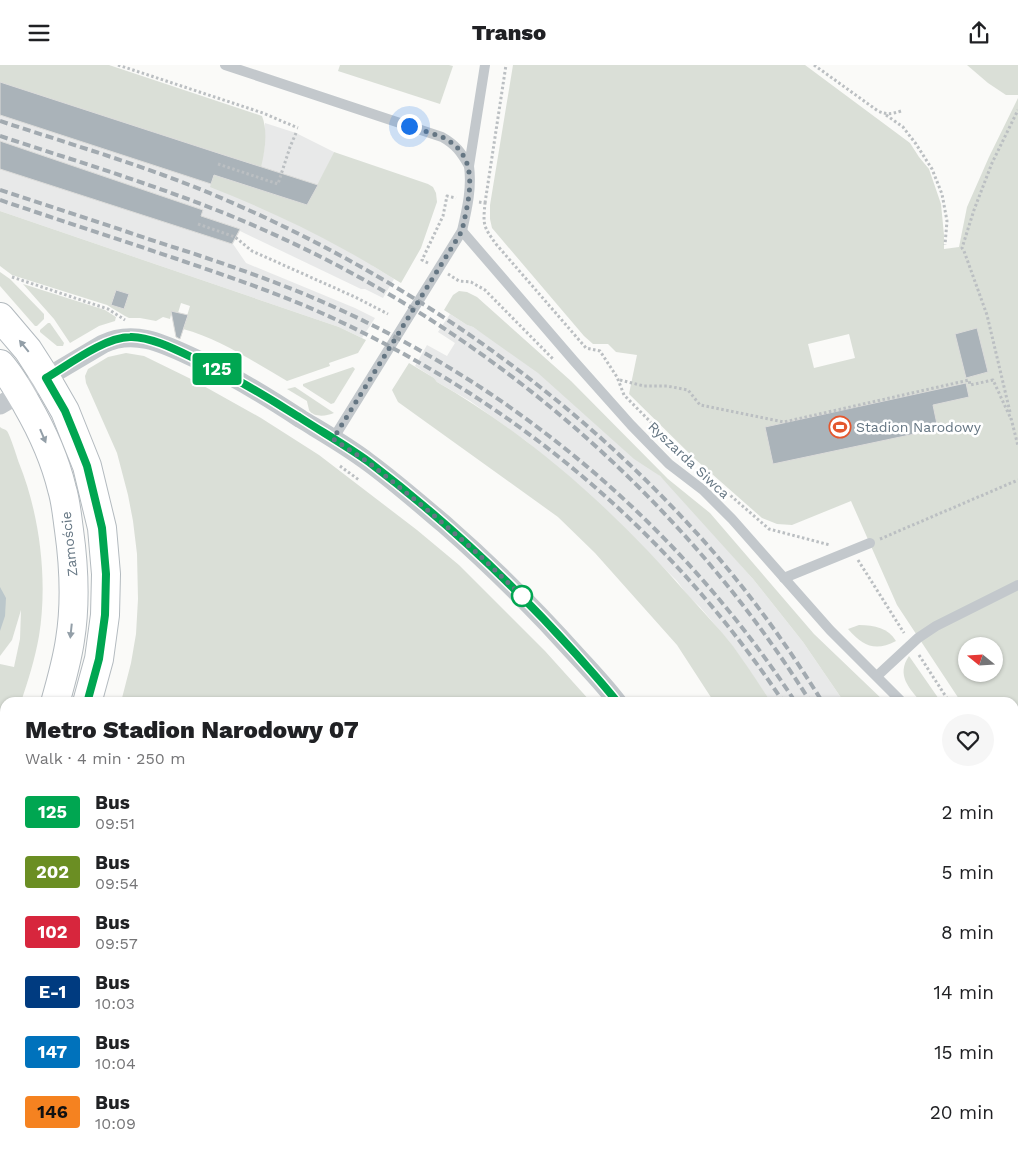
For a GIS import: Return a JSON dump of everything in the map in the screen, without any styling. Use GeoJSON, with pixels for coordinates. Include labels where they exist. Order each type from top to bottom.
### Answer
{"type":"FeatureCollection","features":[{"type":"Feature","properties":{"kind":"street"},"geometry":{"type":"LineString","coordinates":[[0,317],[28,350],[65,411],[87,466],[102,528],[106,574],[105,615],[99,659],[89,697]]}},
{"type":"Feature","properties":{"kind":"street"},"geometry":{"type":"LineString","coordinates":[[10,399],[111,340],[121,337],[138,337],[156,342],[228,374],[368,462],[424,507],[476,552],[521,595],[613,697]]}},
{"type":"Feature","properties":{"kind":"street","name":"Zamoście"},"geometry":{"type":"LineString","coordinates":[[0,363],[10,399],[38,425],[62,489],[72,552],[74,607],[70,641],[57,697]]}},
{"type":"Feature","properties":{"kind":"lane"},"geometry":{"type":"LineString","coordinates":[[225,65],[442,137],[453,143],[469,166]]}},
{"type":"Feature","properties":{"kind":"lane"},"geometry":{"type":"LineString","coordinates":[[333,439],[462,231],[471,179],[469,166],[485,65]]}},
{"type":"Feature","properties":{"kind":"lane","name":"Ryszarda Siwca"},"geometry":{"type":"LineString","coordinates":[[462,231],[631,425],[669,464],[703,491],[732,519],[830,630],[897,697]]}},
{"type":"Feature","properties":{"kind":"lane"},"geometry":{"type":"LineString","coordinates":[[784,578],[870,543]]}},
{"type":"Feature","properties":{"kind":"lane"},"geometry":{"type":"LineString","coordinates":[[877,676],[911,643],[936,626],[1018,585]]}},
{"type":"Feature","properties":{"kind":"path"},"geometry":{"type":"LineString","coordinates":[[118,65],[263,113],[298,128]]}},
{"type":"Feature","properties":{"kind":"path"},"geometry":{"type":"LineString","coordinates":[[485,203],[506,65]]}},
{"type":"Feature","properties":{"kind":"path"},"geometry":{"type":"LineString","coordinates":[[814,65],[903,127],[916,143],[932,169],[942,194],[947,221],[945,245]]}},
{"type":"Feature","properties":{"kind":"path"},"geometry":{"type":"LineString","coordinates":[[1018,110],[992,163],[974,209],[962,248],[987,315],[1018,447]]}},
{"type":"Feature","properties":{"kind":"path"},"geometry":{"type":"LineString","coordinates":[[886,115],[901,111]]}},
{"type":"Feature","properties":{"kind":"path"},"geometry":{"type":"LineString","coordinates":[[218,164],[278,184],[296,133]]}},
{"type":"Feature","properties":{"kind":"path"},"geometry":{"type":"LineString","coordinates":[[198,224],[235,237],[252,251],[355,297],[388,314]]}},
{"type":"Feature","properties":{"kind":"path"},"geometry":{"type":"LineString","coordinates":[[12,277],[108,309],[127,322]]}},
{"type":"Feature","properties":{"kind":"path"},"geometry":{"type":"LineString","coordinates":[[586,348],[600,351],[619,380],[624,395],[689,462]]}},
{"type":"Feature","properties":{"kind":"path"},"geometry":{"type":"LineString","coordinates":[[619,380],[644,386],[666,386],[688,390],[700,405],[784,422],[969,381],[970,385],[993,380],[1011,419]]}},
{"type":"Feature","properties":{"kind":"path"},"geometry":{"type":"LineString","coordinates":[[335,462],[364,483]]}},
{"type":"Feature","properties":{"kind":"path"},"geometry":{"type":"LineString","coordinates":[[870,543],[1018,480]]}},
{"type":"Feature","properties":{"kind":"path"},"geometry":{"type":"LineString","coordinates":[[720,486],[769,529],[851,550],[946,697]]}},
{"type":"Feature","properties":{"kind":"shaded area"},"geometry":{"type":"Polygon","coordinates":[[[0,65],[109,65],[262,116],[265,128],[265,141],[261,167],[0,82],[0,65]]]}},
{"type":"Feature","properties":{"kind":"shaded area"},"geometry":{"type":"Polygon","coordinates":[[[340,65],[453,66],[440,104],[338,71],[340,65]]]}},
{"type":"Feature","properties":{"kind":"shaded area"},"geometry":{"type":"Polygon","coordinates":[[[513,65],[805,65],[910,143],[929,169],[941,204],[944,249],[959,247],[967,207],[1018,98],[1018,697],[958,697],[897,605],[851,501],[792,525],[777,524],[762,518],[695,459],[629,394],[637,355],[616,352],[608,344],[593,344],[584,336],[492,228],[490,205],[513,65]],[[849,334],[808,344],[814,368],[855,358],[849,334]]]}},
{"type":"Feature","properties":{"kind":"shaded area"},"geometry":{"type":"Polygon","coordinates":[[[967,65],[1018,65],[1018,95],[1006,95],[967,65]]]}},
{"type":"Feature","properties":{"kind":"shaded area"},"geometry":{"type":"Polygon","coordinates":[[[0,82],[260,166],[264,152],[265,123],[296,133],[334,152],[318,185],[373,266],[394,279],[383,298],[240,231],[233,244],[246,263],[375,318],[362,338],[339,327],[0,211],[0,82]]]}},
{"type":"Feature","properties":{"kind":"shaded area"},"geometry":{"type":"Polygon","coordinates":[[[334,152],[433,187],[437,202],[421,248],[401,283],[312,233],[210,187],[214,175],[307,205],[334,152]]]}},
{"type":"Feature","properties":{"kind":"shaded area"},"geometry":{"type":"Polygon","coordinates":[[[0,211],[339,327],[366,340],[358,353],[329,363],[330,366],[287,381],[223,345],[183,329],[190,306],[181,303],[178,313],[172,311],[170,319],[163,317],[156,321],[129,318],[107,305],[12,275],[0,266],[0,211]]]}},
{"type":"Feature","properties":{"kind":"shaded area"},"geometry":{"type":"Polygon","coordinates":[[[0,272],[10,279],[44,314],[44,319],[37,326],[0,286],[0,272]]]}},
{"type":"Feature","properties":{"kind":"shaded area"},"geometry":{"type":"Polygon","coordinates":[[[23,284],[105,310],[116,317],[115,321],[99,326],[70,343],[54,319],[23,284]]]}},
{"type":"Feature","properties":{"kind":"shaded area"},"geometry":{"type":"Polygon","coordinates":[[[459,291],[467,292],[477,297],[571,381],[668,479],[710,513],[814,634],[880,697],[841,697],[803,642],[753,579],[660,476],[634,459],[538,373],[473,327],[444,310],[453,295],[459,291]]]}},
{"type":"Feature","properties":{"kind":"shaded area"},"geometry":{"type":"Polygon","coordinates":[[[450,314],[473,327],[547,376],[625,444],[675,490],[753,579],[803,642],[841,697],[768,697],[732,645],[677,581],[580,486],[526,441],[470,401],[437,382],[415,366],[427,345],[447,356],[455,343],[438,332],[450,314]]]}},
{"type":"Feature","properties":{"kind":"shaded area"},"geometry":{"type":"Polygon","coordinates":[[[50,323],[64,343],[63,346],[57,346],[40,332],[50,323]]]}},
{"type":"Feature","properties":{"kind":"shaded area"},"geometry":{"type":"Polygon","coordinates":[[[126,353],[144,356],[193,380],[261,418],[319,455],[417,530],[459,565],[545,651],[586,697],[122,697],[136,634],[138,599],[137,554],[128,495],[117,453],[86,383],[85,376],[88,369],[108,357],[126,353]]]}},
{"type":"Feature","properties":{"kind":"shaded area"},"geometry":{"type":"Polygon","coordinates":[[[409,363],[507,427],[572,478],[632,534],[722,633],[768,697],[711,697],[677,645],[595,553],[558,517],[398,402],[392,390],[409,363]]]}},
{"type":"Feature","properties":{"kind":"shaded area"},"geometry":{"type":"Polygon","coordinates":[[[353,367],[355,369],[334,403],[331,404],[303,386],[303,384],[353,367]]]}},
{"type":"Feature","properties":{"kind":"shaded area"},"geometry":{"type":"Polygon","coordinates":[[[295,387],[334,413],[321,416],[311,413],[307,401],[287,389],[295,387]]]}},
{"type":"Feature","properties":{"kind":"shaded area"},"geometry":{"type":"Polygon","coordinates":[[[0,427],[7,431],[10,437],[26,483],[37,526],[42,571],[42,615],[39,636],[23,697],[0,697],[0,664],[14,667],[20,639],[21,610],[12,640],[0,656],[0,427]]]}},
{"type":"Feature","properties":{"kind":"shaded area"},"geometry":{"type":"Polygon","coordinates":[[[0,587],[6,598],[5,616],[0,631],[0,587]]]}},
{"type":"Feature","properties":{"kind":"shaded area"},"geometry":{"type":"Polygon","coordinates":[[[859,625],[885,630],[896,641],[876,647],[864,643],[848,629],[859,625]]]}},
{"type":"Feature","properties":{"kind":"shaded area"},"geometry":{"type":"Polygon","coordinates":[[[909,656],[938,697],[917,697],[906,681],[904,675],[905,663],[909,656]]]}},
{"type":"Feature","properties":{"kind":"building"},"geometry":{"type":"Polygon","coordinates":[[[0,82],[318,185],[307,205],[214,175],[211,184],[0,115],[0,82]]]}},
{"type":"Feature","properties":{"kind":"building"},"geometry":{"type":"Polygon","coordinates":[[[0,141],[203,210],[201,216],[240,229],[232,244],[0,169],[0,141]]]}},
{"type":"Feature","properties":{"kind":"building"},"geometry":{"type":"Polygon","coordinates":[[[116,290],[129,294],[124,309],[111,305],[116,290]]]}},
{"type":"Feature","properties":{"kind":"building"},"geometry":{"type":"Polygon","coordinates":[[[171,311],[188,315],[180,339],[176,337],[171,311]]]}},
{"type":"Feature","properties":{"kind":"building"},"geometry":{"type":"Polygon","coordinates":[[[977,328],[988,372],[966,378],[955,334],[977,328]]]}},
{"type":"Feature","properties":{"kind":"building"},"geometry":{"type":"Polygon","coordinates":[[[966,383],[969,397],[933,405],[938,429],[773,464],[765,427],[966,383]]]}},
{"type":"Feature","properties":{"kind":"railway"},"geometry":{"type":"LineString","coordinates":[[0,121],[148,170],[235,204],[302,235],[367,270],[491,350],[550,395],[606,443],[660,494],[741,585],[797,662],[819,697]]}},
{"type":"Feature","properties":{"kind":"railway"},"geometry":{"type":"LineString","coordinates":[[0,136],[166,191],[264,230],[346,270],[425,316],[501,368],[572,426],[640,488],[702,556],[760,627],[807,697]]}},
{"type":"Feature","properties":{"kind":"railway"},"geometry":{"type":"LineString","coordinates":[[0,190],[209,259],[289,288],[382,330],[452,370],[519,414],[583,463],[643,517],[698,575],[749,637],[792,697]]}},
{"type":"Feature","properties":{"kind":"railway"},"geometry":{"type":"LineString","coordinates":[[0,200],[210,270],[292,300],[380,341],[448,380],[513,422],[574,470],[633,521],[687,578],[737,638],[780,697]]}},
{"type":"Feature","properties":{"kind":"bus line","name":"125"},"geometry":{"type":"LineString","coordinates":[[89,697],[99,659],[105,615],[106,574],[102,528],[87,466],[65,411],[46,378],[103,344],[121,337],[138,337],[156,342],[228,374],[368,462],[476,552],[521,595],[614,697]]}},
{"type":"Feature","properties":{"kind":"place","name":"Stadion Narodowy"},"geometry":{"type":"Point","coordinates":[840,427]}},
{"type":"Feature","properties":{"kind":"route"},"geometry":{"type":"LineString","coordinates":[[409,126],[442,137],[453,143],[469,166],[471,179],[462,231],[379,368],[333,439],[368,462],[424,507],[476,552],[522,596]]}}]}
